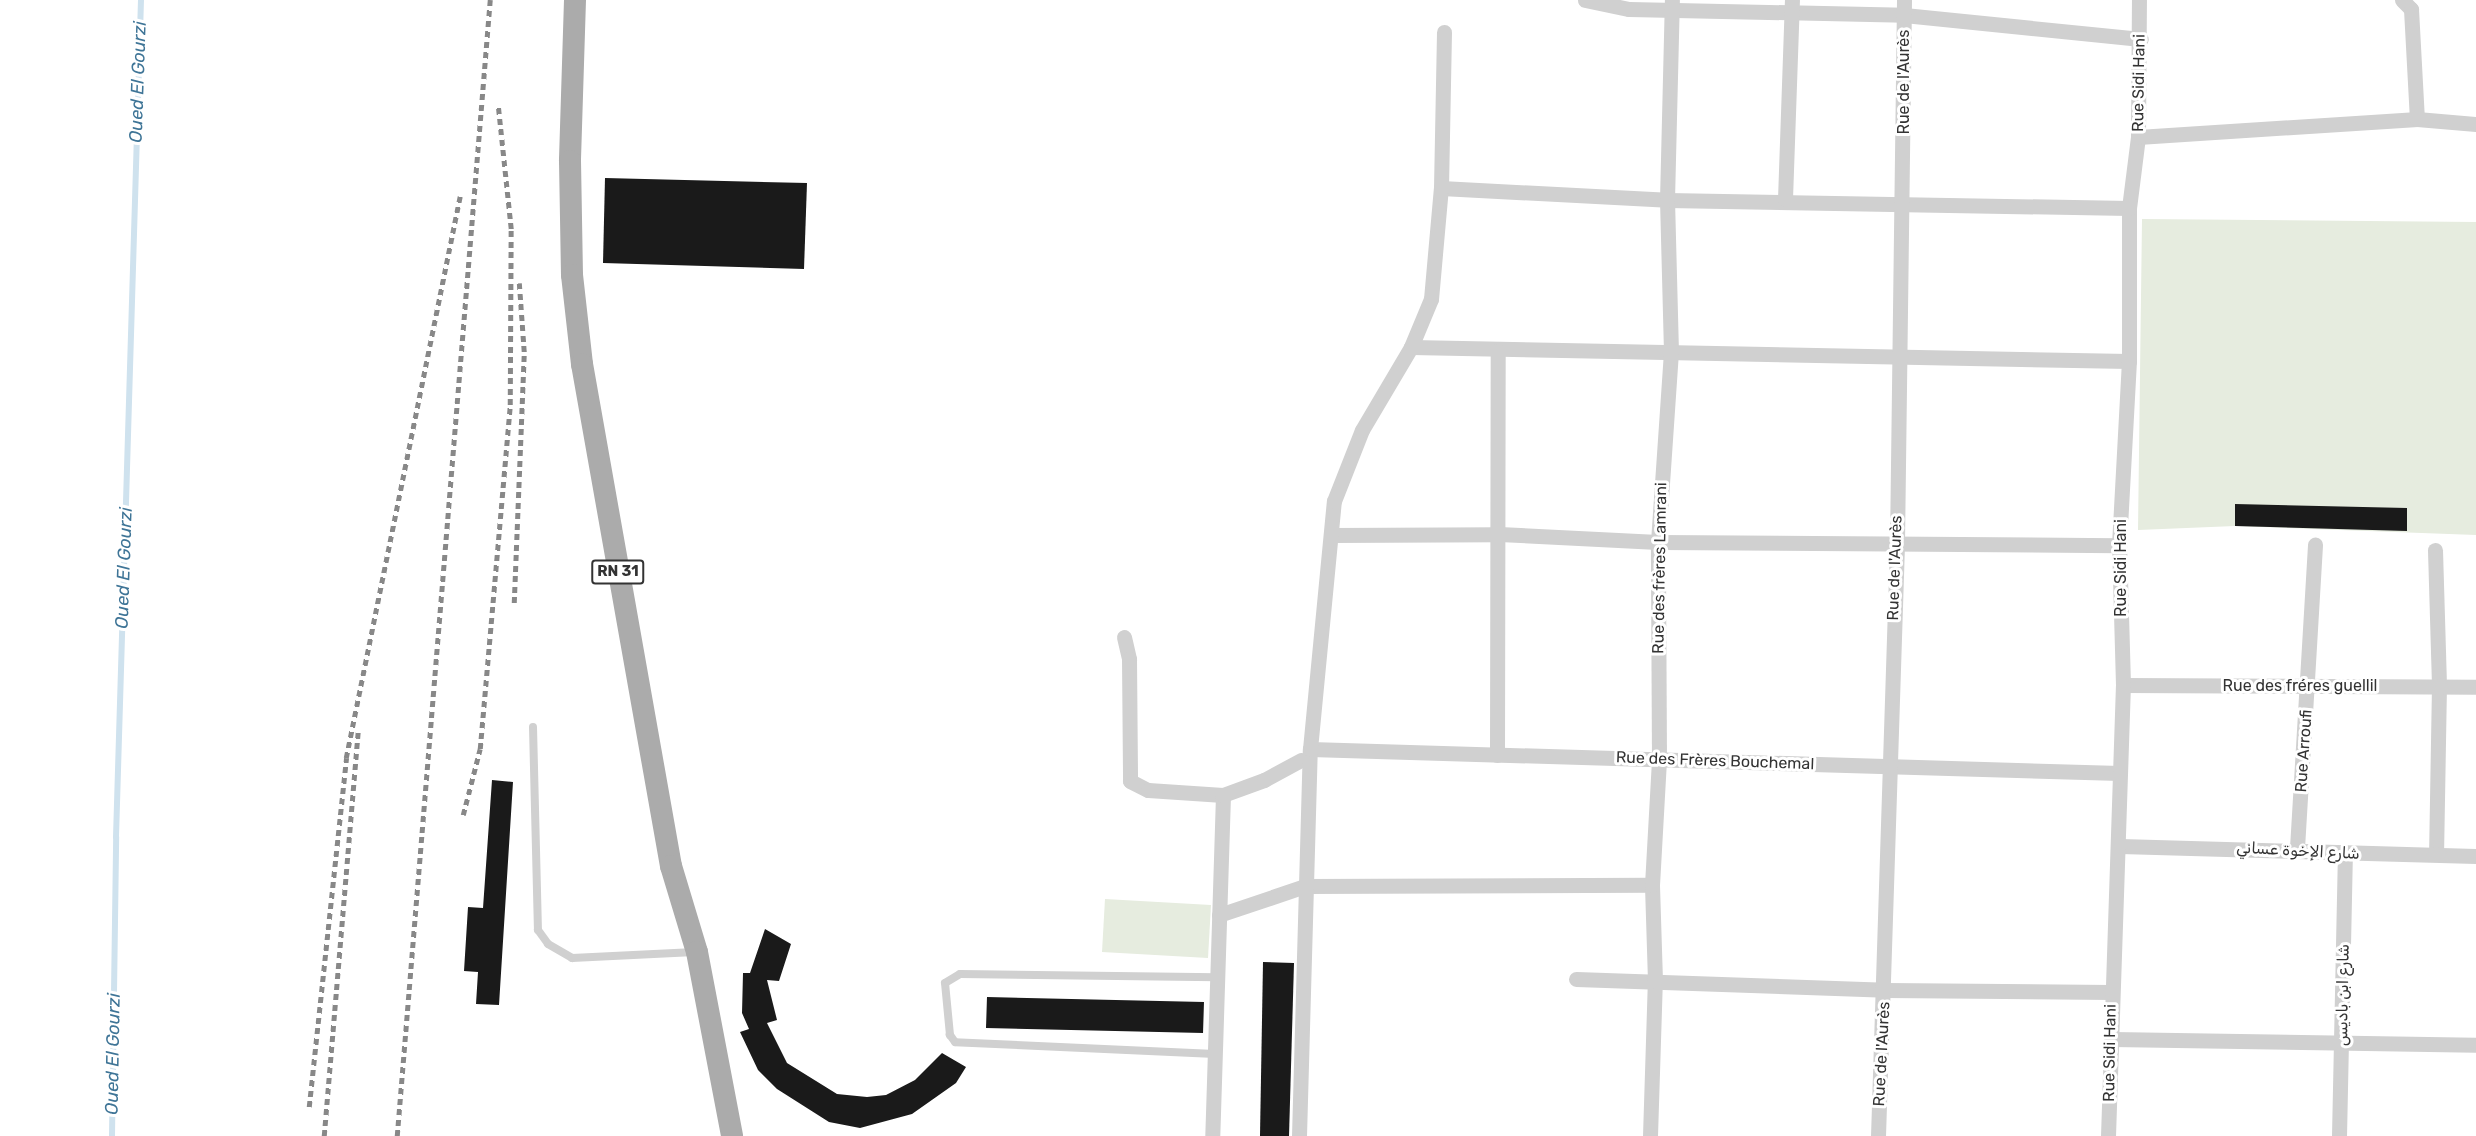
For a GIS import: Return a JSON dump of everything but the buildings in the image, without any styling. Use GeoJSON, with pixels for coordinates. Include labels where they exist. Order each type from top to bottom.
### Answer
{"type":"FeatureCollection","features":[{"type":"Feature","properties":{"kind":"main road","name":"RN 31"},"geometry":{"type":"LineString","coordinates":[[575,0],[572,275],[582,364],[669,855],[697,951],[732,1136]]}},
{"type":"Feature","properties":{"kind":"street"},"geometry":{"type":"LineString","coordinates":[[1585,0],[1629,9],[1672,4],[1904,8],[2141,39]]}},
{"type":"Feature","properties":{"kind":"street","name":"Rue Sidi Hani"},"geometry":{"type":"LineString","coordinates":[[2108,1136],[2112,1039],[2111,992],[2120,846],[2123,685],[2119,545],[2129,361],[2129,208],[2138,137],[2141,39],[2139,0]]}},
{"type":"Feature","properties":{"kind":"street"},"geometry":{"type":"LineString","coordinates":[[2412,3],[2417,119]]}},
{"type":"Feature","properties":{"kind":"street","name":"Rue des frères Lamrani"},"geometry":{"type":"LineString","coordinates":[[1650,1136],[1655,981],[1652,885],[1659,759],[1658,542],[1671,352],[1668,200],[1672,4]]}},
{"type":"Feature","properties":{"kind":"street"},"geometry":{"type":"LineString","coordinates":[[1785,200],[1792,7]]}},
{"type":"Feature","properties":{"kind":"street","name":"Rue de l'Aurès"},"geometry":{"type":"LineString","coordinates":[[1878,1136],[1885,990],[1888,767],[1897,543],[1897,355],[1904,201],[1904,8]]}},
{"type":"Feature","properties":{"kind":"street"},"geometry":{"type":"LineString","coordinates":[[1299,1136],[1306,754],[1334,501],[1362,430],[1411,347],[1431,299],[1441,188],[1444,32]]}},
{"type":"Feature","properties":{"kind":"street"},"geometry":{"type":"LineString","coordinates":[[2138,137],[2417,119],[2476,124]]}},
{"type":"Feature","properties":{"kind":"street"},"geometry":{"type":"LineString","coordinates":[[1441,188],[1668,200],[1904,201],[2129,208]]}},
{"type":"Feature","properties":{"kind":"street"},"geometry":{"type":"LineString","coordinates":[[1411,347],[1498,351],[1897,355],[2129,361]]}},
{"type":"Feature","properties":{"kind":"street"},"geometry":{"type":"LineString","coordinates":[[1497,755],[1498,351]]}},
{"type":"Feature","properties":{"kind":"street"},"geometry":{"type":"LineString","coordinates":[[1332,535],[1499,534],[1658,542],[2119,545]]}},
{"type":"Feature","properties":{"kind":"street","name":"Rue Arroufi"},"geometry":{"type":"LineString","coordinates":[[2297,848],[2315,545]]}},
{"type":"Feature","properties":{"kind":"street"},"geometry":{"type":"LineString","coordinates":[[2435,550],[2439,685],[2436,854]]}},
{"type":"Feature","properties":{"kind":"street"},"geometry":{"type":"LineString","coordinates":[[1124,637],[1129,659],[1130,781],[1148,790],[1224,795],[1264,780],[1306,754]]}},
{"type":"Feature","properties":{"kind":"street","name":"Rue des fréres guellil"},"geometry":{"type":"LineString","coordinates":[[2123,685],[2308,688],[2439,685],[2476,687]]}},
{"type":"Feature","properties":{"kind":"street","name":"Rue des Frères Bouchemal"},"geometry":{"type":"LineString","coordinates":[[1306,754],[1497,755],[2120,773]]}},
{"type":"Feature","properties":{"kind":"street"},"geometry":{"type":"LineString","coordinates":[[1212,1136],[1224,795]]}},
{"type":"Feature","properties":{"kind":"street","name":"شارع الإخوة عساني"},"geometry":{"type":"LineString","coordinates":[[2120,846],[2297,848],[2345,854],[2476,856]]}},
{"type":"Feature","properties":{"kind":"street","name":"شارع ابن باديس"},"geometry":{"type":"LineString","coordinates":[[2339,1136],[2343,1044],[2345,854]]}},
{"type":"Feature","properties":{"kind":"street"},"geometry":{"type":"LineString","coordinates":[[1219,915],[1305,885],[1652,885]]}},
{"type":"Feature","properties":{"kind":"street"},"geometry":{"type":"LineString","coordinates":[[1576,979],[1885,990],[2111,992]]}},
{"type":"Feature","properties":{"kind":"street"},"geometry":{"type":"LineString","coordinates":[[2112,1039],[2476,1045]]}},
{"type":"Feature","properties":{"kind":"lane"},"geometry":{"type":"LineString","coordinates":[[533,727],[538,930],[548,944],[572,958],[697,951]]}},
{"type":"Feature","properties":{"kind":"lane"},"geometry":{"type":"LineString","coordinates":[[1215,1054],[954,1042],[950,1035],[945,984],[960,974],[1217,977]]}},
{"type":"Feature","properties":{"kind":"shaded area"},"geometry":{"type":"Polygon","coordinates":[[[2142,219],[2476,222],[2476,535],[2235,526],[2138,530],[2142,219]]]}},
{"type":"Feature","properties":{"kind":"shaded area"},"geometry":{"type":"Polygon","coordinates":[[[1105,899],[1211,905],[1208,958],[1102,952],[1105,899]]]}},
{"type":"Feature","properties":{"kind":"waterway","name":"Oued El Gourzi"},"geometry":{"type":"LineString","coordinates":[[112,1136],[116,837],[141,0]]}},
{"type":"Feature","properties":{"kind":"railway"},"geometry":{"type":"LineString","coordinates":[[397,1136],[490,0]]}},
{"type":"Feature","properties":{"kind":"railway"},"geometry":{"type":"LineString","coordinates":[[463,815],[480,749],[510,405],[511,229],[498,105]]}},
{"type":"Feature","properties":{"kind":"railway"},"geometry":{"type":"LineString","coordinates":[[309,1107],[346,758],[460,196]]}},
{"type":"Feature","properties":{"kind":"railway"},"geometry":{"type":"LineString","coordinates":[[514,603],[524,352],[519,283]]}},
{"type":"Feature","properties":{"kind":"railway"},"geometry":{"type":"LineString","coordinates":[[324,1136],[358,732]]}}]}
